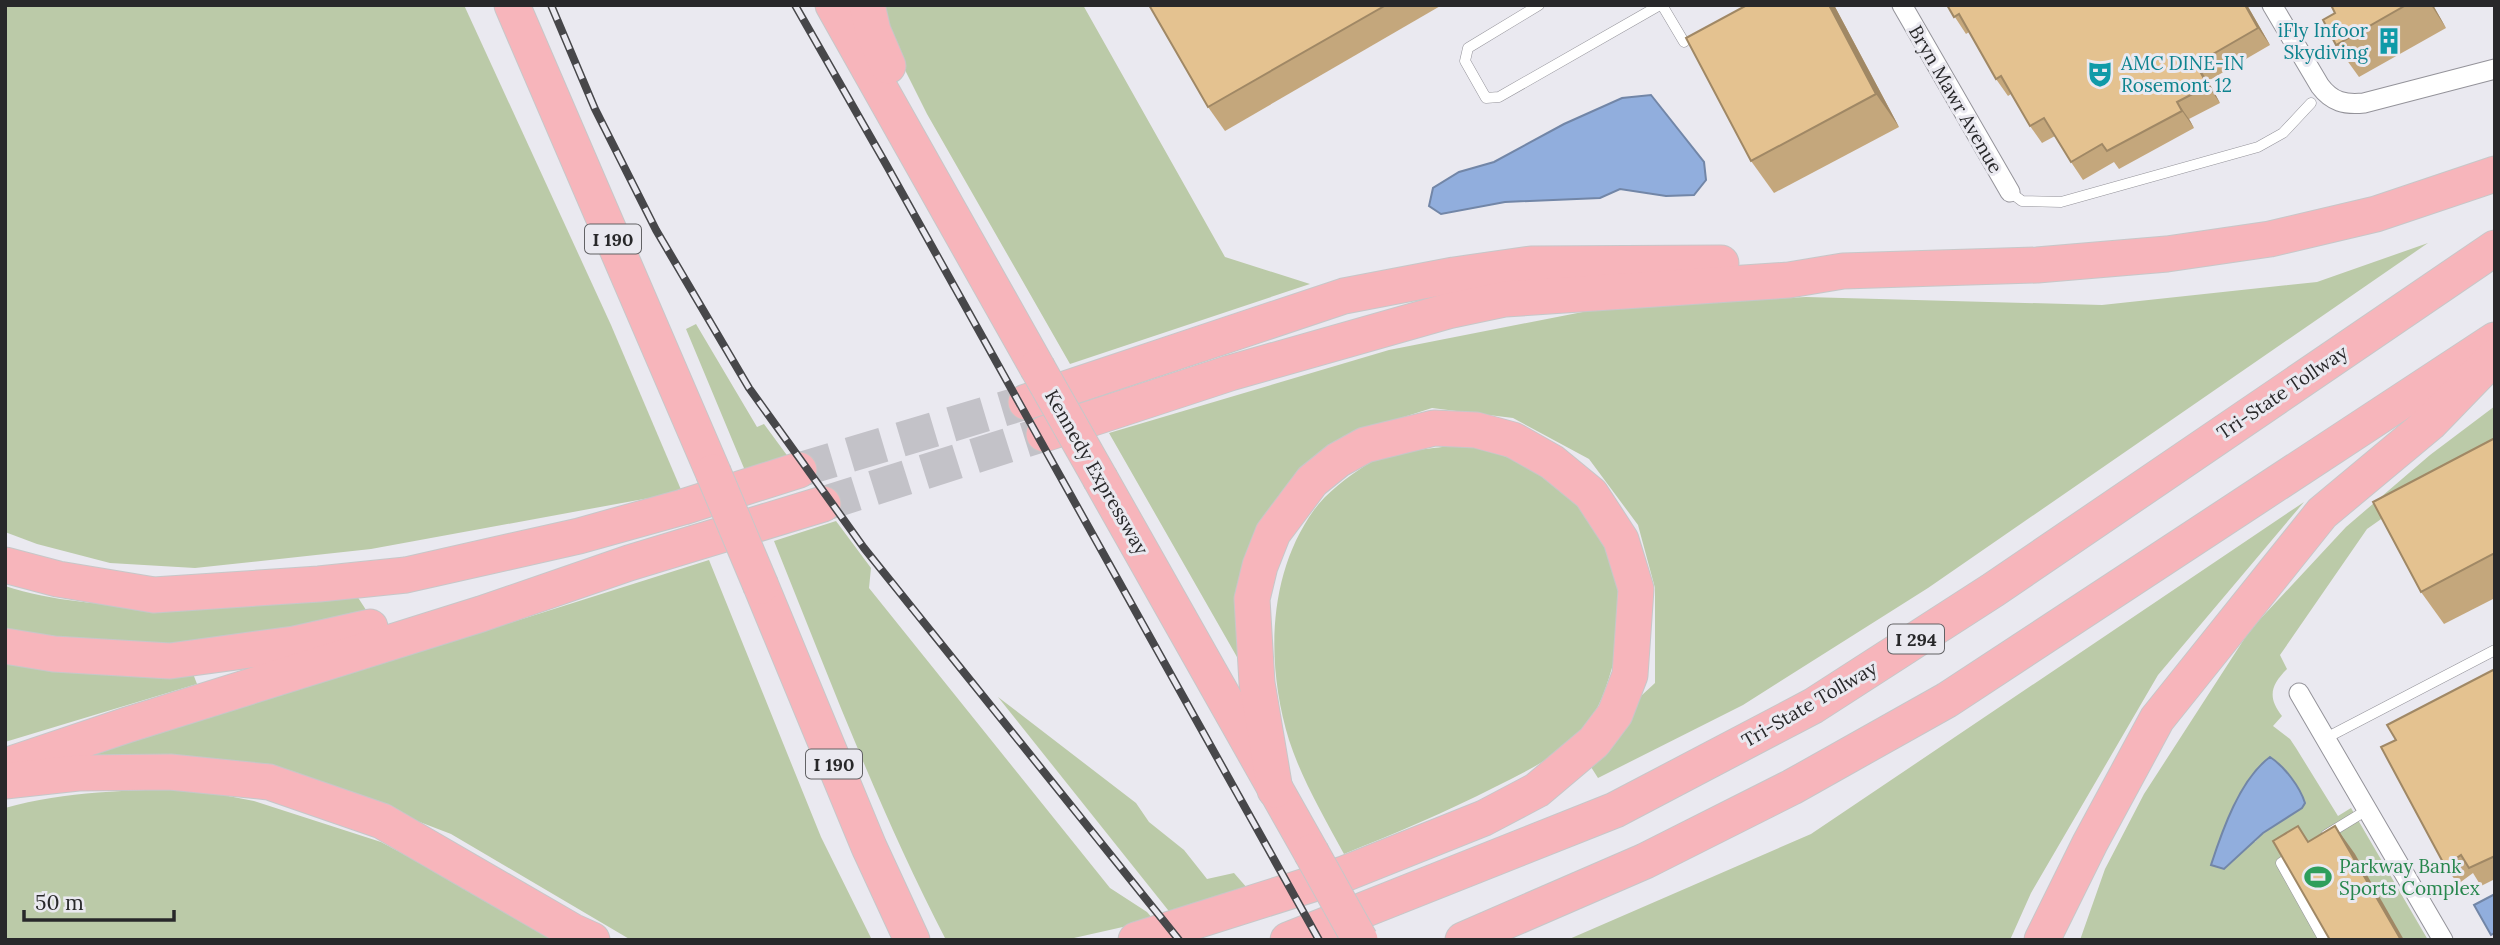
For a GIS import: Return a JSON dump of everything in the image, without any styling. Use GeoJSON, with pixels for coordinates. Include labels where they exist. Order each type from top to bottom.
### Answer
{"type":"FeatureCollection","features":[{"type":"Feature","properties":{"kind":"highway","name":"I 190"},"geometry":{"type":"LineString","coordinates":[[512,5],[713,472],[869,847],[912,940]]}},
{"type":"Feature","properties":{"kind":"highway","name":"Kennedy Expressway"},"geometry":{"type":"LineString","coordinates":[[833,5],[1360,940]]}},
{"type":"Feature","properties":{"kind":"highway"},"geometry":{"type":"LineString","coordinates":[[867,5],[873,31],[897,88],[984,242],[1008,314]]}},
{"type":"Feature","properties":{"kind":"highway"},"geometry":{"type":"LineString","coordinates":[[1044,434],[1255,365],[1448,311],[1504,299],[1789,280],[1843,271],[2037,265],[2180,253],[2270,239],[2376,214],[2495,174]]}},
{"type":"Feature","properties":{"kind":"highway","name":"Tri-State Tollway"},"geometry":{"type":"LineString","coordinates":[[1288,940],[1615,810],[1813,706],[1993,590],[2495,247]]}},
{"type":"Feature","properties":{"kind":"highway"},"geometry":{"type":"LineString","coordinates":[[1026,402],[1344,296],[1454,275],[1531,264],[1788,264],[1843,271]]}},
{"type":"Feature","properties":{"kind":"highway"},"geometry":{"type":"LineString","coordinates":[[1463,940],[1645,861],[1793,787],[1947,700],[2495,340]]}},
{"type":"Feature","properties":{"kind":"highway"},"geometry":{"type":"LineString","coordinates":[[2042,940],[2090,843],[2157,719],[2322,513],[2430,424],[2495,356]]}},
{"type":"Feature","properties":{"kind":"highway"},"geometry":{"type":"LineString","coordinates":[[1136,940],[1344,874],[1484,818],[1537,790],[1594,742],[1615,714],[1630,675],[1636,589],[1621,540],[1591,494],[1552,462],[1513,440],[1476,430],[1434,428],[1365,444],[1338,460],[1312,481],[1273,533],[1260,566],[1252,599],[1257,683],[1275,790]]}},
{"type":"Feature","properties":{"kind":"highway"},"geometry":{"type":"LineString","coordinates":[[5,565],[58,579],[154,594],[319,584],[406,575],[579,536],[799,470]]}},
{"type":"Feature","properties":{"kind":"highway"},"geometry":{"type":"LineString","coordinates":[[5,766],[101,733],[823,504]]}},
{"type":"Feature","properties":{"kind":"highway"},"geometry":{"type":"LineString","coordinates":[[5,646],[54,654],[170,661],[294,644],[388,623],[481,614]]}},
{"type":"Feature","properties":{"kind":"highway"},"geometry":{"type":"LineString","coordinates":[[5,781],[78,773],[170,772],[269,782],[382,821],[592,940]]}},
{"type":"Feature","properties":{"kind":"highway"},"geometry":{"type":"LineString","coordinates":[[2064,940],[2090,843]]}},
{"type":"Feature","properties":{"kind":"street","name":"Bryn Mawr Avenue"},"geometry":{"type":"LineString","coordinates":[[1902,5],[2010,192]]}},
{"type":"Feature","properties":{"kind":"street"},"geometry":{"type":"LineString","coordinates":[[2273,5],[2326,94],[2348,104],[2364,103],[2495,69]]}},
{"type":"Feature","properties":{"kind":"street"},"geometry":{"type":"LineString","coordinates":[[2299,693],[2443,940]]}},
{"type":"Feature","properties":{"kind":"lane"},"geometry":{"type":"LineString","coordinates":[[1539,5],[1468,48],[1465,61],[1486,98],[1499,97],[1661,5],[1684,42]]}},
{"type":"Feature","properties":{"kind":"lane"},"geometry":{"type":"LineString","coordinates":[[2010,192],[2022,201],[2061,202],[2259,147],[2283,133],[2311,103]]}},
{"type":"Feature","properties":{"kind":"lane"},"geometry":{"type":"LineString","coordinates":[[2326,738],[2495,649]]}},
{"type":"Feature","properties":{"kind":"lane"},"geometry":{"type":"LineString","coordinates":[[2313,843],[2367,810]]}},
{"type":"Feature","properties":{"kind":"lane"},"geometry":{"type":"LineString","coordinates":[[2302,850],[2281,863],[2324,940]]}},
{"type":"Feature","properties":{"kind":"green space"},"geometry":{"type":"Polygon","coordinates":[[[5,5],[464,5],[611,325],[682,492],[371,549],[195,568],[110,563],[37,544],[5,532],[5,5]]]}},
{"type":"Feature","properties":{"kind":"green space"},"geometry":{"type":"Polygon","coordinates":[[[883,5],[1083,5],[1225,257],[1310,284],[1070,364],[927,114],[902,64],[883,5]]]}},
{"type":"Feature","properties":{"kind":"green space"},"geometry":{"type":"Polygon","coordinates":[[[2428,243],[1928,588],[1743,705],[1598,778],[1591,767],[1642,695],[1655,683],[1655,588],[1638,525],[1589,459],[1513,418],[1432,408],[1382,424],[1338,446],[1242,606],[1237,657],[1109,433],[1389,350],[1603,308],[1806,297],[2102,305],[2317,282],[2428,243]]]}},
{"type":"Feature","properties":{"kind":"green space"},"geometry":{"type":"Polygon","coordinates":[[[696,324],[757,427],[764,424],[789,458],[746,473],[686,329],[696,324]]]}},
{"type":"Feature","properties":{"kind":"green space"},"geometry":{"type":"Polygon","coordinates":[[[2495,406],[2495,439],[2367,529],[2280,655],[2287,669],[2277,680],[2273,691],[2274,703],[2282,716],[2273,726],[2290,739],[2338,816],[2351,808],[2428,940],[2080,940],[2105,869],[2144,794],[2250,630],[2346,527],[2430,455],[2495,406]],[[2262,764],[2244,788],[2222,833],[2255,842],[2263,833],[2302,808],[2262,764]]]}},
{"type":"Feature","properties":{"kind":"green space"},"geometry":{"type":"Polygon","coordinates":[[[1449,446],[1486,449],[1515,461],[1543,476],[1567,495],[1587,517],[1602,543],[1613,571],[1619,600],[1620,631],[1614,661],[1594,714],[1574,739],[1553,755],[1458,805],[1344,854],[1300,769],[1289,740],[1277,682],[1274,651],[1279,592],[1298,535],[1314,510],[1338,485],[1375,460],[1449,446]]]}},
{"type":"Feature","properties":{"kind":"green space"},"geometry":{"type":"Polygon","coordinates":[[[2304,502],[2158,675],[2031,893],[2010,940],[1567,940],[1811,834],[2304,502]]]}},
{"type":"Feature","properties":{"kind":"green space"},"geometry":{"type":"Polygon","coordinates":[[[836,521],[871,568],[869,588],[1110,888],[1147,912],[1154,920],[1065,940],[946,940],[876,792],[774,541],[836,521]]]}},
{"type":"Feature","properties":{"kind":"green space"},"geometry":{"type":"Polygon","coordinates":[[[709,560],[821,837],[872,940],[631,940],[451,834],[292,773],[94,762],[91,755],[709,560]]]}},
{"type":"Feature","properties":{"kind":"green space"},"geometry":{"type":"Polygon","coordinates":[[[5,586],[89,603],[134,605],[180,606],[357,596],[368,613],[228,639],[192,643],[85,644],[5,634],[5,586]]]}},
{"type":"Feature","properties":{"kind":"green space"},"geometry":{"type":"Polygon","coordinates":[[[5,660],[192,671],[197,684],[5,742],[5,660]]]}},
{"type":"Feature","properties":{"kind":"green space"},"geometry":{"type":"Polygon","coordinates":[[[998,697],[1136,803],[1149,822],[1184,850],[1207,879],[1234,873],[1248,889],[1172,915],[998,697]]]}},
{"type":"Feature","properties":{"kind":"green space"},"geometry":{"type":"Polygon","coordinates":[[[192,789],[254,801],[381,842],[564,940],[5,940],[5,808],[75,795],[192,789]]]}},
{"type":"Feature","properties":{"kind":"water"},"geometry":{"type":"Polygon","coordinates":[[[1651,95],[1704,162],[1706,180],[1694,195],[1666,196],[1620,189],[1600,198],[1505,202],[1441,214],[1429,206],[1433,188],[1459,172],[1494,162],[1564,124],[1622,98],[1651,95]]]}},
{"type":"Feature","properties":{"kind":"water"},"geometry":{"type":"Polygon","coordinates":[[[2270,757],[2291,778],[2305,803],[2302,808],[2263,833],[2224,869],[2211,865],[2241,792],[2270,757]]]}},
{"type":"Feature","properties":{"kind":"water"},"geometry":{"type":"Polygon","coordinates":[[[2495,894],[2495,933],[2491,935],[2474,905],[2495,894]]]}},
{"type":"Feature","properties":{"kind":"building"},"geometry":{"type":"Polygon","coordinates":[[[1149,5],[1386,5],[1208,107],[1149,5]]]}},
{"type":"Feature","properties":{"kind":"building"},"geometry":{"type":"Polygon","coordinates":[[[1747,5],[1829,5],[1876,94],[1751,161],[1686,38],[1747,5]]]}},
{"type":"Feature","properties":{"kind":"building","name":"AMC DINE-IN Rosemont 12"},"geometry":{"type":"Polygon","coordinates":[[[1947,5],[2245,5],[2258,28],[2196,64],[2208,86],[2177,102],[2182,111],[2107,151],[2102,144],[2071,162],[2044,118],[2030,126],[2001,76],[1996,79],[1959,14],[1954,17],[1947,5]]]}},
{"type":"Feature","properties":{"kind":"building"},"geometry":{"type":"Polygon","coordinates":[[[2331,5],[2406,5],[2336,45],[2323,20],[2335,13],[2331,5]]]}},
{"type":"Feature","properties":{"kind":"building"},"geometry":{"type":"Polygon","coordinates":[[[2495,438],[2495,553],[2421,592],[2373,502],[2495,438]]]}},
{"type":"Feature","properties":{"kind":"building"},"geometry":{"type":"Polygon","coordinates":[[[2495,669],[2495,856],[2469,868],[2461,855],[2445,866],[2381,747],[2396,740],[2387,725],[2495,669]]]}},
{"type":"Feature","properties":{"kind":"building"},"geometry":{"type":"Polygon","coordinates":[[[2298,826],[2308,842],[2335,826],[2401,940],[2330,940],[2273,841],[2298,826]]]}},
{"type":"Feature","properties":{"kind":"tunnel"},"geometry":{"type":"LineString","coordinates":[[799,470],[1026,402]]}},
{"type":"Feature","properties":{"kind":"tunnel"},"geometry":{"type":"LineString","coordinates":[[823,504],[1044,434]]}},
{"type":"Feature","properties":{"kind":"railway"},"geometry":{"type":"LineString","coordinates":[[551,5],[595,109],[656,230],[749,388],[864,548],[1179,940]]}},
{"type":"Feature","properties":{"kind":"railway"},"geometry":{"type":"LineString","coordinates":[[795,5],[1319,940]]}},
{"type":"Feature","properties":{"kind":"place","name":"iFly Infoor Skydiving"},"geometry":{"type":"Point","coordinates":[2389,41]}},
{"type":"Feature","properties":{"kind":"place","name":"AMC DINE-IN Rosemont 12"},"geometry":{"type":"Point","coordinates":[2100,74]}},
{"type":"Feature","properties":{"kind":"place","name":"Parkway Bank Sports Complex"},"geometry":{"type":"Point","coordinates":[2318,877]}}]}
